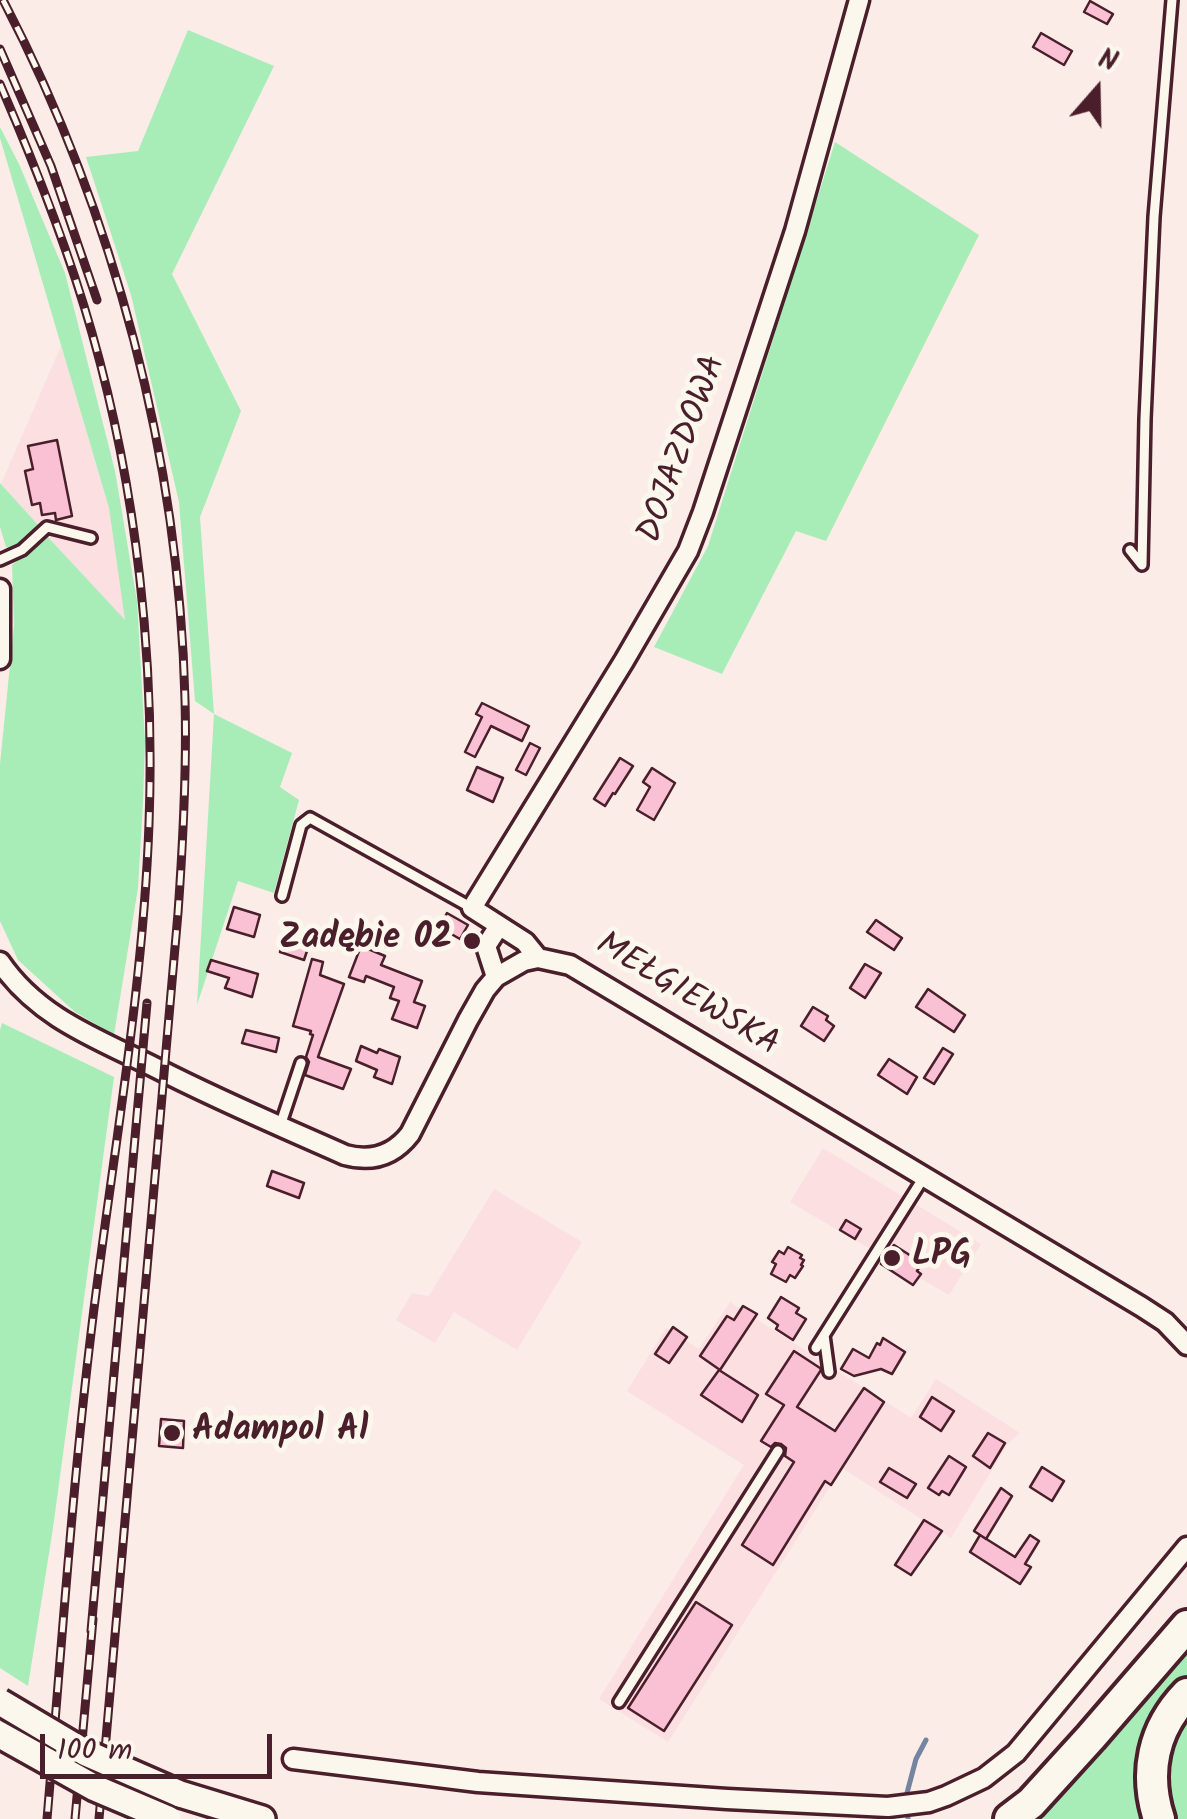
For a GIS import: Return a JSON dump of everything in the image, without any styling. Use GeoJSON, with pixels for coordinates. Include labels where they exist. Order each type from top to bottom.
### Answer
{"type":"FeatureCollection","features":[{"type":"Feature","properties":{"kind":"highway"},"geometry":{"type":"LineString","coordinates":[[1010,1819],[1090,1737],[1187,1626]]}},
{"type":"Feature","properties":{"kind":"highway"},"geometry":{"type":"LineString","coordinates":[[1159,1819],[1153,1795],[1152,1762],[1164,1725],[1187,1694]]}},
{"type":"Feature","properties":{"kind":"main road"},"geometry":{"type":"LineString","coordinates":[[0,1702],[96,1758],[180,1794],[262,1819]]}},
{"type":"Feature","properties":{"kind":"main road"},"geometry":{"type":"LineString","coordinates":[[0,1736],[95,1788],[168,1819]]}},
{"type":"Feature","properties":{"kind":"street","name":"DOJAZDOWA"},"geometry":{"type":"LineString","coordinates":[[472,908],[688,550],[795,231],[859,0]]}},
{"type":"Feature","properties":{"kind":"street"},"geometry":{"type":"LineString","coordinates":[[0,589],[0,659]]}},
{"type":"Feature","properties":{"kind":"street"},"geometry":{"type":"LineString","coordinates":[[472,908],[525,942],[538,958]]}},
{"type":"Feature","properties":{"kind":"street"},"geometry":{"type":"LineString","coordinates":[[0,962],[36,1004],[59,1020],[345,1155],[378,1157],[402,1144],[418,1121],[468,1020],[496,977],[486,946],[499,926]]}},
{"type":"Feature","properties":{"kind":"street","name":"MEŁGIEWSKA"},"geometry":{"type":"LineString","coordinates":[[496,977],[524,960],[538,958],[570,965],[1142,1307],[1187,1345]]}},
{"type":"Feature","properties":{"kind":"street"},"geometry":{"type":"LineString","coordinates":[[293,1759],[478,1782],[888,1807],[929,1802],[984,1778],[1016,1752],[1187,1547]]}},
{"type":"Feature","properties":{"kind":"lane"},"geometry":{"type":"LineString","coordinates":[[1130,550],[1142,566],[1154,217],[1172,0]]}},
{"type":"Feature","properties":{"kind":"lane"},"geometry":{"type":"LineString","coordinates":[[0,560],[22,550],[47,527],[91,538]]}},
{"type":"Feature","properties":{"kind":"lane"},"geometry":{"type":"LineString","coordinates":[[282,896],[302,825],[310,818],[472,908]]}},
{"type":"Feature","properties":{"kind":"lane"},"geometry":{"type":"LineString","coordinates":[[280,1126],[301,1063]]}},
{"type":"Feature","properties":{"kind":"lane"},"geometry":{"type":"LineString","coordinates":[[816,1348],[924,1177]]}},
{"type":"Feature","properties":{"kind":"lane"},"geometry":{"type":"LineString","coordinates":[[824,1335],[829,1372]]}},
{"type":"Feature","properties":{"kind":"lane"},"geometry":{"type":"LineString","coordinates":[[619,1702],[778,1451]]}},
{"type":"Feature","properties":{"kind":"shaded area"},"geometry":{"type":"Polygon","coordinates":[[[61,346],[109,508],[126,623],[1,484],[61,346]]]}},
{"type":"Feature","properties":{"kind":"shaded area"},"geometry":{"type":"Polygon","coordinates":[[[823,1148],[981,1244],[949,1295],[790,1202],[823,1148]]]}},
{"type":"Feature","properties":{"kind":"shaded area"},"geometry":{"type":"Polygon","coordinates":[[[494,1189],[582,1242],[517,1350],[454,1312],[435,1343],[396,1320],[412,1293],[429,1296],[494,1189]]]}},
{"type":"Feature","properties":{"kind":"shaded area"},"geometry":{"type":"Polygon","coordinates":[[[730,1302],[911,1418],[936,1379],[1020,1433],[1007,1445],[951,1538],[842,1468],[668,1742],[599,1699],[744,1465],[627,1391],[666,1328],[699,1349],[730,1302]]]}},
{"type":"Feature","properties":{"kind":"green space"},"geometry":{"type":"Polygon","coordinates":[[[188,30],[274,66],[172,274],[241,411],[200,517],[214,714],[195,701],[179,502],[131,295],[86,157],[138,151],[188,30]]]}},
{"type":"Feature","properties":{"kind":"green space"},"geometry":{"type":"Polygon","coordinates":[[[0,127],[65,273],[115,471],[137,601],[145,741],[143,802],[138,888],[114,1035],[75,1012],[18,960],[0,921],[0,764],[14,625],[12,565],[47,536],[125,620],[109,508],[0,138],[0,127]]]}},
{"type":"Feature","properties":{"kind":"green space"},"geometry":{"type":"Polygon","coordinates":[[[835,142],[979,235],[826,541],[796,531],[722,674],[654,647],[708,546],[835,142]]]}},
{"type":"Feature","properties":{"kind":"green space"},"geometry":{"type":"Polygon","coordinates":[[[0,483],[39,526],[12,549],[6,547],[0,527],[0,483]]]}},
{"type":"Feature","properties":{"kind":"green space"},"geometry":{"type":"Polygon","coordinates":[[[214,714],[292,753],[280,787],[299,800],[274,893],[238,881],[197,1005],[214,714]]]}},
{"type":"Feature","properties":{"kind":"green space"},"geometry":{"type":"Polygon","coordinates":[[[2,1023],[114,1077],[28,1686],[0,1668],[2,1023]]]}},
{"type":"Feature","properties":{"kind":"green space"},"geometry":{"type":"Polygon","coordinates":[[[1187,1646],[1187,1675],[1166,1691],[1140,1737],[1135,1788],[1141,1819],[1029,1819],[1187,1646]]]}},
{"type":"Feature","properties":{"kind":"green space"},"geometry":{"type":"Polygon","coordinates":[[[1187,1717],[1187,1819],[1173,1819],[1166,1783],[1171,1735],[1187,1717]]]}},
{"type":"Feature","properties":{"kind":"building"},"geometry":{"type":"Polygon","coordinates":[[[1090,1],[1113,14],[1107,24],[1084,12],[1090,1]]]}},
{"type":"Feature","properties":{"kind":"building"},"geometry":{"type":"Polygon","coordinates":[[[1041,33],[1072,51],[1064,65],[1033,47],[1041,33]]]}},
{"type":"Feature","properties":{"kind":"building"},"geometry":{"type":"Polygon","coordinates":[[[57,440],[72,516],[56,520],[55,513],[42,515],[40,503],[32,505],[25,471],[33,469],[28,446],[57,440]]]}},
{"type":"Feature","properties":{"kind":"building"},"geometry":{"type":"Polygon","coordinates":[[[482,703],[529,726],[522,741],[491,726],[475,757],[465,752],[482,717],[476,714],[482,703]]]}},
{"type":"Feature","properties":{"kind":"building"},"geometry":{"type":"Polygon","coordinates":[[[530,743],[540,748],[526,775],[516,770],[530,743]]]}},
{"type":"Feature","properties":{"kind":"building"},"geometry":{"type":"Polygon","coordinates":[[[620,758],[633,766],[605,806],[594,799],[620,758]]]}},
{"type":"Feature","properties":{"kind":"building"},"geometry":{"type":"Polygon","coordinates":[[[477,767],[503,778],[493,802],[467,790],[477,767]]]}},
{"type":"Feature","properties":{"kind":"building"},"geometry":{"type":"Polygon","coordinates":[[[652,768],[675,783],[654,820],[637,810],[650,787],[643,782],[652,768]]]}},
{"type":"Feature","properties":{"kind":"building"},"geometry":{"type":"Polygon","coordinates":[[[234,907],[260,915],[254,937],[227,929],[234,907]]]}},
{"type":"Feature","properties":{"kind":"building"},"geometry":{"type":"Polygon","coordinates":[[[447,913],[468,925],[460,939],[439,927],[447,913]]]}},
{"type":"Feature","properties":{"kind":"building"},"geometry":{"type":"Polygon","coordinates":[[[876,920],[902,938],[894,950],[867,932],[876,920]]]}},
{"type":"Feature","properties":{"kind":"building"},"geometry":{"type":"Polygon","coordinates":[[[286,931],[311,939],[304,960],[280,952],[286,931]]]}},
{"type":"Feature","properties":{"kind":"building"},"geometry":{"type":"Polygon","coordinates":[[[361,946],[385,956],[381,965],[422,981],[414,1002],[425,1006],[417,1028],[392,1019],[399,1001],[390,998],[394,987],[366,976],[364,982],[349,977],[361,946]]]}},
{"type":"Feature","properties":{"kind":"building"},"geometry":{"type":"Polygon","coordinates":[[[312,959],[323,962],[320,975],[344,984],[318,1057],[351,1069],[343,1089],[305,1075],[313,1035],[293,1026],[312,959]]]}},
{"type":"Feature","properties":{"kind":"building"},"geometry":{"type":"Polygon","coordinates":[[[211,960],[258,974],[252,997],[225,988],[229,978],[207,971],[211,960]]]}},
{"type":"Feature","properties":{"kind":"building"},"geometry":{"type":"Polygon","coordinates":[[[865,964],[881,973],[865,998],[850,988],[865,964]]]}},
{"type":"Feature","properties":{"kind":"building"},"geometry":{"type":"Polygon","coordinates":[[[928,989],[965,1015],[954,1032],[916,1007],[928,989]]]}},
{"type":"Feature","properties":{"kind":"building"},"geometry":{"type":"Polygon","coordinates":[[[813,1007],[828,1016],[826,1020],[834,1026],[824,1041],[801,1026],[813,1007]]]}},
{"type":"Feature","properties":{"kind":"building"},"geometry":{"type":"Polygon","coordinates":[[[246,1030],[279,1038],[276,1052],[242,1043],[246,1030]]]}},
{"type":"Feature","properties":{"kind":"building"},"geometry":{"type":"Polygon","coordinates":[[[361,1046],[400,1057],[392,1084],[374,1077],[377,1070],[356,1061],[361,1046]]]}},
{"type":"Feature","properties":{"kind":"building"},"geometry":{"type":"Polygon","coordinates":[[[943,1048],[953,1054],[934,1084],[924,1078],[943,1048]]]}},
{"type":"Feature","properties":{"kind":"building"},"geometry":{"type":"Polygon","coordinates":[[[889,1059],[917,1077],[907,1094],[878,1075],[889,1059]]]}},
{"type":"Feature","properties":{"kind":"building"},"geometry":{"type":"Polygon","coordinates":[[[272,1171],[304,1183],[299,1198],[267,1186],[272,1171]]]}},
{"type":"Feature","properties":{"kind":"building"},"geometry":{"type":"Polygon","coordinates":[[[846,1220],[861,1229],[855,1239],[840,1230],[846,1220]]]}},
{"type":"Feature","properties":{"kind":"building"},"geometry":{"type":"Polygon","coordinates":[[[894,1245],[922,1263],[917,1271],[921,1274],[913,1285],[881,1264],[894,1245]]]}},
{"type":"Feature","properties":{"kind":"building"},"geometry":{"type":"Polygon","coordinates":[[[788,1247],[804,1260],[795,1278],[790,1275],[786,1282],[771,1274],[776,1264],[772,1262],[779,1251],[784,1254],[788,1247]]]}},
{"type":"Feature","properties":{"kind":"building"},"geometry":{"type":"Polygon","coordinates":[[[781,1297],[799,1308],[796,1313],[806,1319],[793,1340],[768,1318],[781,1297]]]}},
{"type":"Feature","properties":{"kind":"building"},"geometry":{"type":"Polygon","coordinates":[[[743,1306],[757,1314],[720,1370],[700,1356],[727,1316],[734,1320],[743,1306]]]}},
{"type":"Feature","properties":{"kind":"building"},"geometry":{"type":"Polygon","coordinates":[[[673,1327],[687,1337],[669,1363],[655,1354],[673,1327]]]}},
{"type":"Feature","properties":{"kind":"building"},"geometry":{"type":"Polygon","coordinates":[[[883,1338],[905,1352],[892,1374],[881,1369],[854,1376],[841,1369],[853,1349],[869,1358],[883,1338]]]}},
{"type":"Feature","properties":{"kind":"building"},"geometry":{"type":"Polygon","coordinates":[[[794,1351],[821,1370],[797,1407],[835,1431],[864,1388],[884,1402],[831,1485],[825,1481],[773,1565],[742,1545],[794,1462],[785,1456],[786,1448],[781,1444],[771,1447],[761,1441],[784,1405],[766,1394],[794,1351]]]}},
{"type":"Feature","properties":{"kind":"building"},"geometry":{"type":"Polygon","coordinates":[[[719,1370],[758,1395],[742,1422],[701,1395],[719,1370]]]}},
{"type":"Feature","properties":{"kind":"building"},"geometry":{"type":"Polygon","coordinates":[[[932,1397],[954,1411],[941,1431],[920,1417],[932,1397]]]}},
{"type":"Feature","properties":{"kind":"building","name":"Adampol Al"},"geometry":{"type":"Polygon","coordinates":[[[161,1419],[184,1421],[183,1448],[159,1446],[161,1419]]]}},
{"type":"Feature","properties":{"kind":"building"},"geometry":{"type":"Polygon","coordinates":[[[988,1433],[1005,1443],[990,1468],[973,1456],[988,1433]]]}},
{"type":"Feature","properties":{"kind":"building"},"geometry":{"type":"Polygon","coordinates":[[[949,1456],[966,1467],[949,1495],[942,1491],[939,1495],[928,1488],[949,1456]]]}},
{"type":"Feature","properties":{"kind":"building"},"geometry":{"type":"Polygon","coordinates":[[[1042,1467],[1064,1481],[1052,1501],[1030,1487],[1042,1467]]]}},
{"type":"Feature","properties":{"kind":"building"},"geometry":{"type":"Polygon","coordinates":[[[889,1468],[916,1484],[907,1498],[880,1482],[889,1468]]]}},
{"type":"Feature","properties":{"kind":"building"},"geometry":{"type":"Polygon","coordinates":[[[1001,1488],[1012,1496],[986,1539],[974,1531],[1001,1488]]]}},
{"type":"Feature","properties":{"kind":"building"},"geometry":{"type":"Polygon","coordinates":[[[924,1520],[942,1531],[911,1575],[895,1565],[924,1520]]]}},
{"type":"Feature","properties":{"kind":"building"},"geometry":{"type":"Polygon","coordinates":[[[980,1535],[1015,1557],[1030,1535],[1039,1541],[1025,1564],[1031,1567],[1020,1584],[970,1552],[980,1535]]]}},
{"type":"Feature","properties":{"kind":"building"},"geometry":{"type":"Polygon","coordinates":[[[696,1602],[732,1625],[664,1731],[628,1708],[696,1602]]]}},
{"type":"Feature","properties":{"kind":"waterway"},"geometry":{"type":"LineString","coordinates":[[907,1793],[916,1759],[926,1740]]}},
{"type":"Feature","properties":{"kind":"railway"},"geometry":{"type":"LineString","coordinates":[[3,0],[78,166],[134,340],[170,519],[185,700],[178,913],[99,1819]]}},
{"type":"Feature","properties":{"kind":"railway"},"geometry":{"type":"LineString","coordinates":[[0,49],[51,166],[97,300]]}},
{"type":"Feature","properties":{"kind":"railway"},"geometry":{"type":"LineString","coordinates":[[0,84],[62,238],[108,393],[140,576],[149,700],[146,887],[85,1387],[47,1819]]}},
{"type":"Feature","properties":{"kind":"railway"},"geometry":{"type":"LineString","coordinates":[[91,1631],[147,1003]]}},
{"type":"Feature","properties":{"kind":"railway"},"geometry":{"type":"LineString","coordinates":[[75,1819],[93,1619]]}},
{"type":"Feature","properties":{"kind":"place","name":"Zadębie 02"},"geometry":{"type":"Point","coordinates":[472,941]}},
{"type":"Feature","properties":{"kind":"place","name":"LPG"},"geometry":{"type":"Point","coordinates":[892,1258]}},
{"type":"Feature","properties":{"kind":"place","name":"Adampol Al"},"geometry":{"type":"Point","coordinates":[172,1433]}}]}
